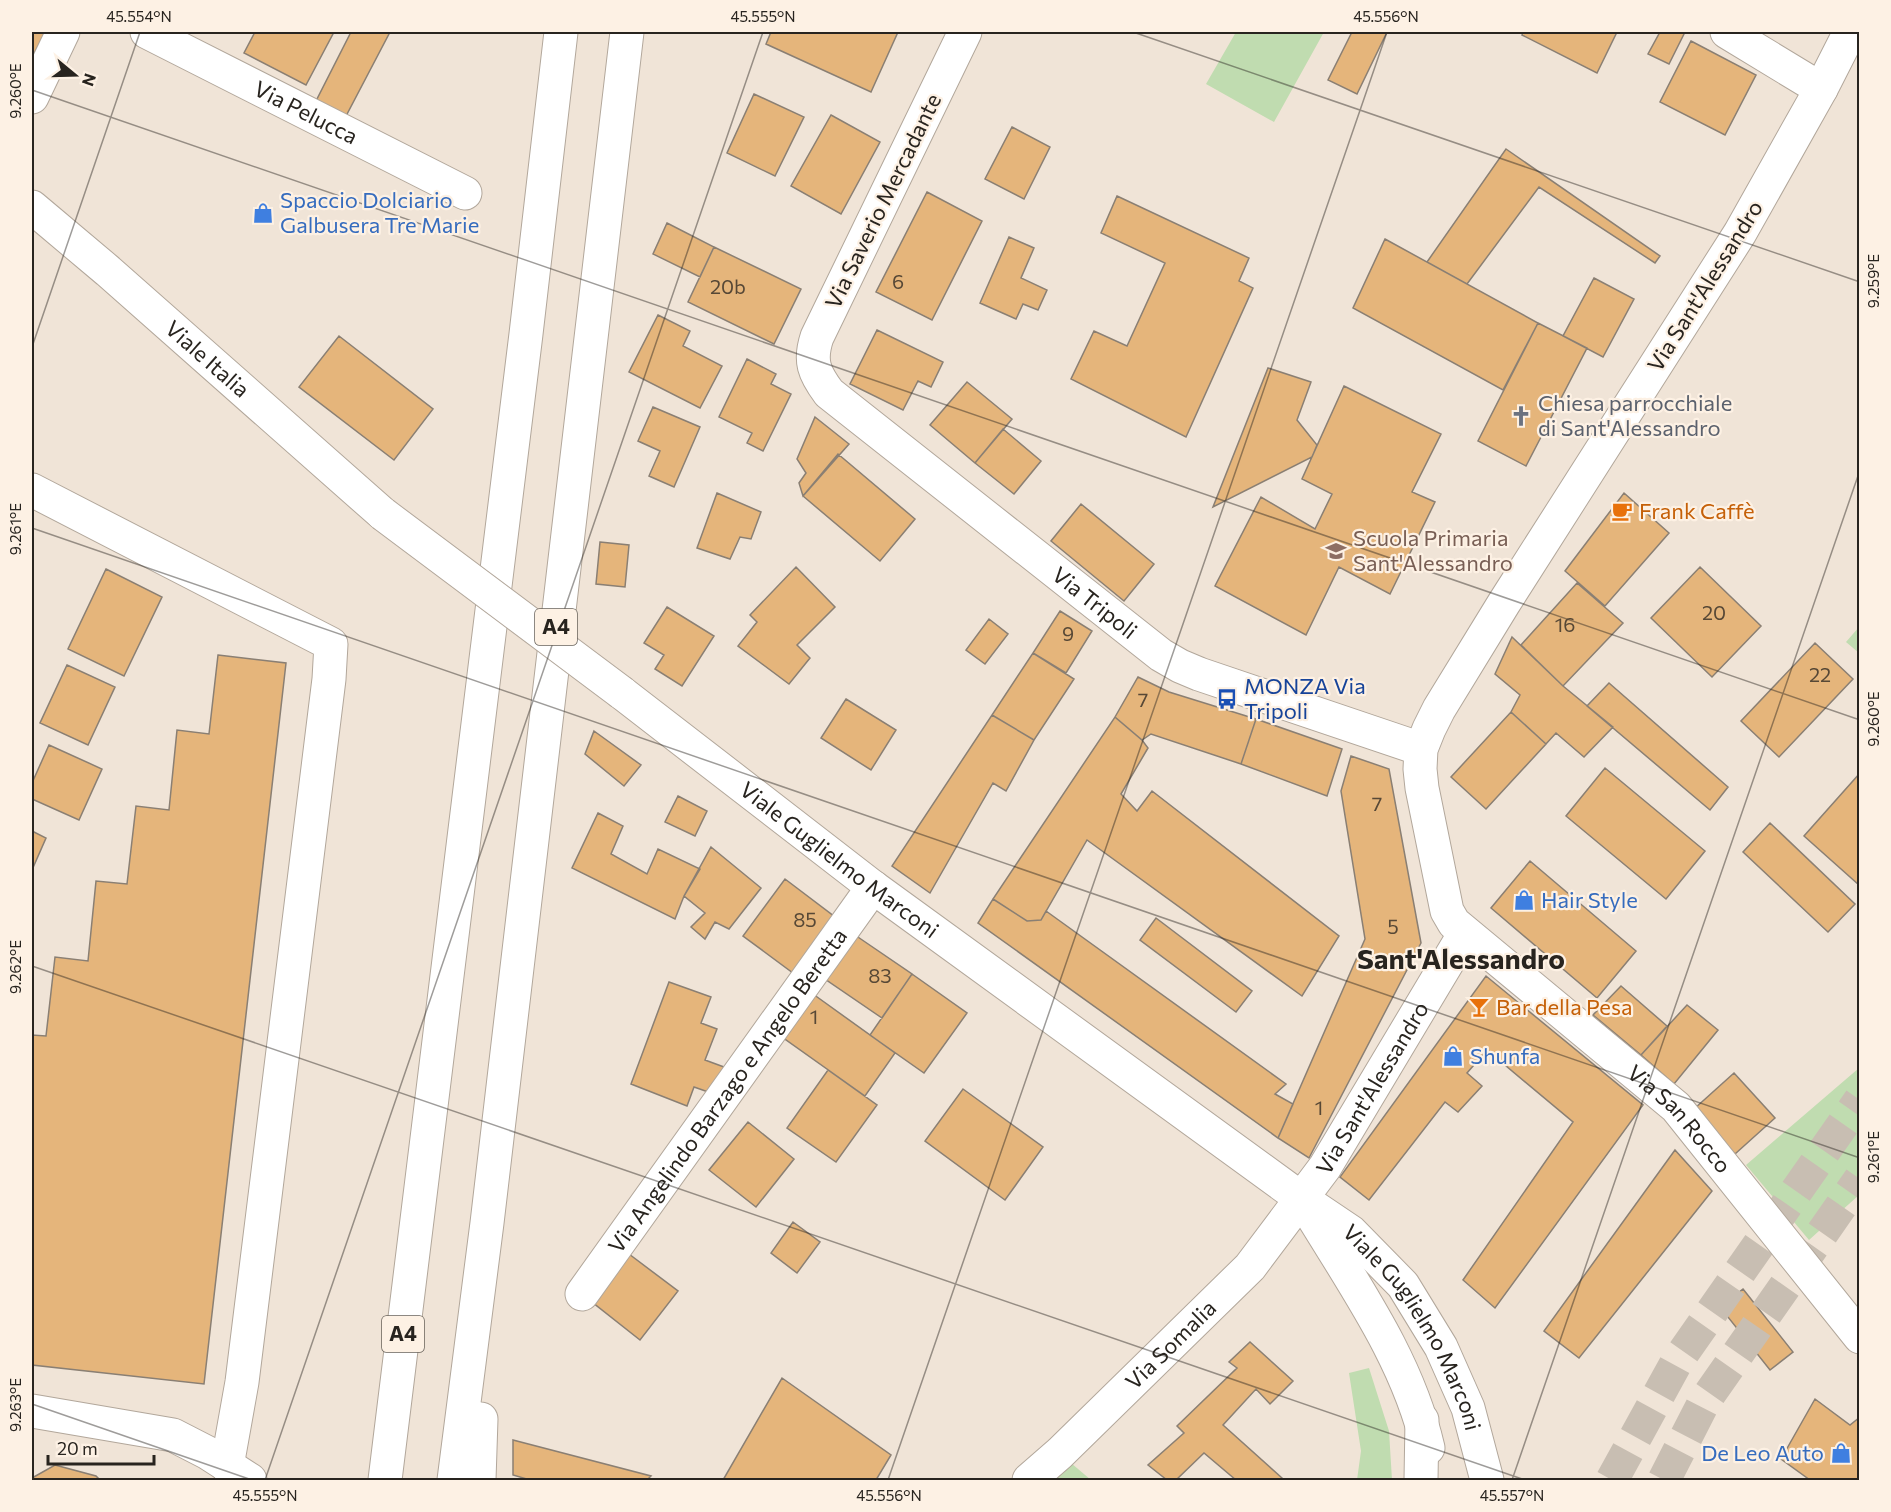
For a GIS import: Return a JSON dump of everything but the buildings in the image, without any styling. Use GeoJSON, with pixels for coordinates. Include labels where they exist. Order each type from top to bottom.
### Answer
{"type":"FeatureCollection","features":[{"type":"Feature","properties":{"kind":"main road"},"geometry":{"type":"LineString","coordinates":[[32,97],[63,32]]}},
{"type":"Feature","properties":{"kind":"main road","name":"Via Pelucca"},"geometry":{"type":"LineString","coordinates":[[147,32],[465,193]]}},
{"type":"Feature","properties":{"kind":"main road","name":"A4"},"geometry":{"type":"LineString","coordinates":[[385,1480],[561,32]]}},
{"type":"Feature","properties":{"kind":"main road","name":"A4"},"geometry":{"type":"LineString","coordinates":[[454,1480],[487,1223],[627,32]]}},
{"type":"Feature","properties":{"kind":"main road","name":"Via Saverio Mercadante"},"geometry":{"type":"LineString","coordinates":[[816,373],[813,349],[817,337],[965,32]]}},
{"type":"Feature","properties":{"kind":"main road"},"geometry":{"type":"LineString","coordinates":[[1727,32],[1821,89]]}},
{"type":"Feature","properties":{"kind":"main road","name":"Via Sant'Alessandro"},"geometry":{"type":"LineString","coordinates":[[1302,1199],[1352,1125],[1465,933],[1454,923],[1447,912],[1422,788],[1421,749],[1439,709],[1740,233],[1821,89],[1850,32]]}},
{"type":"Feature","properties":{"kind":"main road","name":"Viale Italia"},"geometry":{"type":"LineString","coordinates":[[36,218],[108,272],[383,514]]}},
{"type":"Feature","properties":{"kind":"main road","name":"Via Tripoli"},"geometry":{"type":"LineString","coordinates":[[816,373],[829,393],[1161,655],[1199,674],[1421,749]]}},
{"type":"Feature","properties":{"kind":"main road"},"geometry":{"type":"LineString","coordinates":[[32,490],[331,644],[326,702],[245,1359],[238,1473]]}},
{"type":"Feature","properties":{"kind":"main road","name":"Viale Guglielmo Marconi"},"geometry":{"type":"LineString","coordinates":[[383,514],[622,693],[873,886],[1302,1199],[1351,1232],[1403,1285],[1441,1347],[1463,1398],[1486,1480]]}},
{"type":"Feature","properties":{"kind":"main road","name":"Via Angelindo Barzago e Angelo Beretta"},"geometry":{"type":"LineString","coordinates":[[582,1294],[873,886]]}},
{"type":"Feature","properties":{"kind":"main road","name":"Via San Rocco"},"geometry":{"type":"LineString","coordinates":[[1465,933],[1676,1107],[1860,1337]]}},
{"type":"Feature","properties":{"kind":"main road"},"geometry":{"type":"LineString","coordinates":[[365,1480],[421,1187]]}},
{"type":"Feature","properties":{"kind":"main road","name":"Viale Guglielmo Marconi"},"geometry":{"type":"LineString","coordinates":[[1302,1199],[1388,1340],[1422,1420],[1436,1480]]}},
{"type":"Feature","properties":{"kind":"main road","name":"Via Somalia"},"geometry":{"type":"LineString","coordinates":[[1029,1480],[1060,1453],[1250,1267],[1302,1199]]}},
{"type":"Feature","properties":{"kind":"main road"},"geometry":{"type":"LineString","coordinates":[[479,1480],[487,1223]]}},
{"type":"Feature","properties":{"kind":"main road"},"geometry":{"type":"LineString","coordinates":[[32,1412],[173,1435],[208,1453],[238,1473]]}},
{"type":"Feature","properties":{"kind":"main road"},"geometry":{"type":"LineString","coordinates":[[1421,1480],[1422,1420]]}},
{"type":"Feature","properties":{"kind":"green space"},"geometry":{"type":"Polygon","coordinates":[[[1236,32],[1324,32],[1274,122],[1206,84],[1236,32]]]}},
{"type":"Feature","properties":{"kind":"green space"},"geometry":{"type":"Polygon","coordinates":[[[1859,627],[1859,653],[1846,642],[1859,627]]]}},
{"type":"Feature","properties":{"kind":"green space"},"geometry":{"type":"Polygon","coordinates":[[[1859,1068],[1859,1195],[1809,1240],[1746,1165],[1859,1068]]]}},
{"type":"Feature","properties":{"kind":"green space"},"geometry":{"type":"Polygon","coordinates":[[[1369,1368],[1389,1431],[1392,1480],[1357,1480],[1361,1451],[1349,1373],[1369,1368]]]}},
{"type":"Feature","properties":{"kind":"green space"},"geometry":{"type":"Polygon","coordinates":[[[1071,1463],[1091,1480],[1051,1480],[1071,1463]]]}},
{"type":"Feature","properties":{"kind":"tunnel"},"geometry":{"type":"LineString","coordinates":[[1612,1480],[1676,1363],[1860,1100]]}},
{"type":"Feature","properties":{"kind":"tunnel"},"geometry":{"type":"LineString","coordinates":[[1664,1480],[1704,1402],[1860,1179]]}},
{"type":"Feature","properties":{"kind":"place","name":"Spaccio Dolciario Galbusera Tre Marie"},"geometry":{"type":"Point","coordinates":[263,213]}},
{"type":"Feature","properties":{"kind":"place","name":"Chiesa parrocchiale di Sant'Alessandro"},"geometry":{"type":"Point","coordinates":[1521,416]}},
{"type":"Feature","properties":{"kind":"place","name":"Frank Caffè"},"geometry":{"type":"Point","coordinates":[1622,511]}},
{"type":"Feature","properties":{"kind":"place","name":"Scuola Primaria Sant'Alessandro"},"geometry":{"type":"Point","coordinates":[1336,551]}},
{"type":"Feature","properties":{"kind":"place","name":"MONZA Via Tripoli"},"geometry":{"type":"Point","coordinates":[1227,699]}},
{"type":"Feature","properties":{"kind":"place","name":"Hair Style"},"geometry":{"type":"Point","coordinates":[1524,900]}},
{"type":"Feature","properties":{"kind":"place","name":"Bar della Pesa"},"geometry":{"type":"Point","coordinates":[1479,1007]}},
{"type":"Feature","properties":{"kind":"place","name":"Shunfa"},"geometry":{"type":"Point","coordinates":[1453,1056]}},
{"type":"Feature","properties":{"kind":"place","name":"De Leo Auto"},"geometry":{"type":"Point","coordinates":[1841,1453]}},
{"type":"Feature","properties":{"kind":"district","name":"Sant'Alessandro"},"geometry":{"type":"Point","coordinates":[1461,959]}}]}
